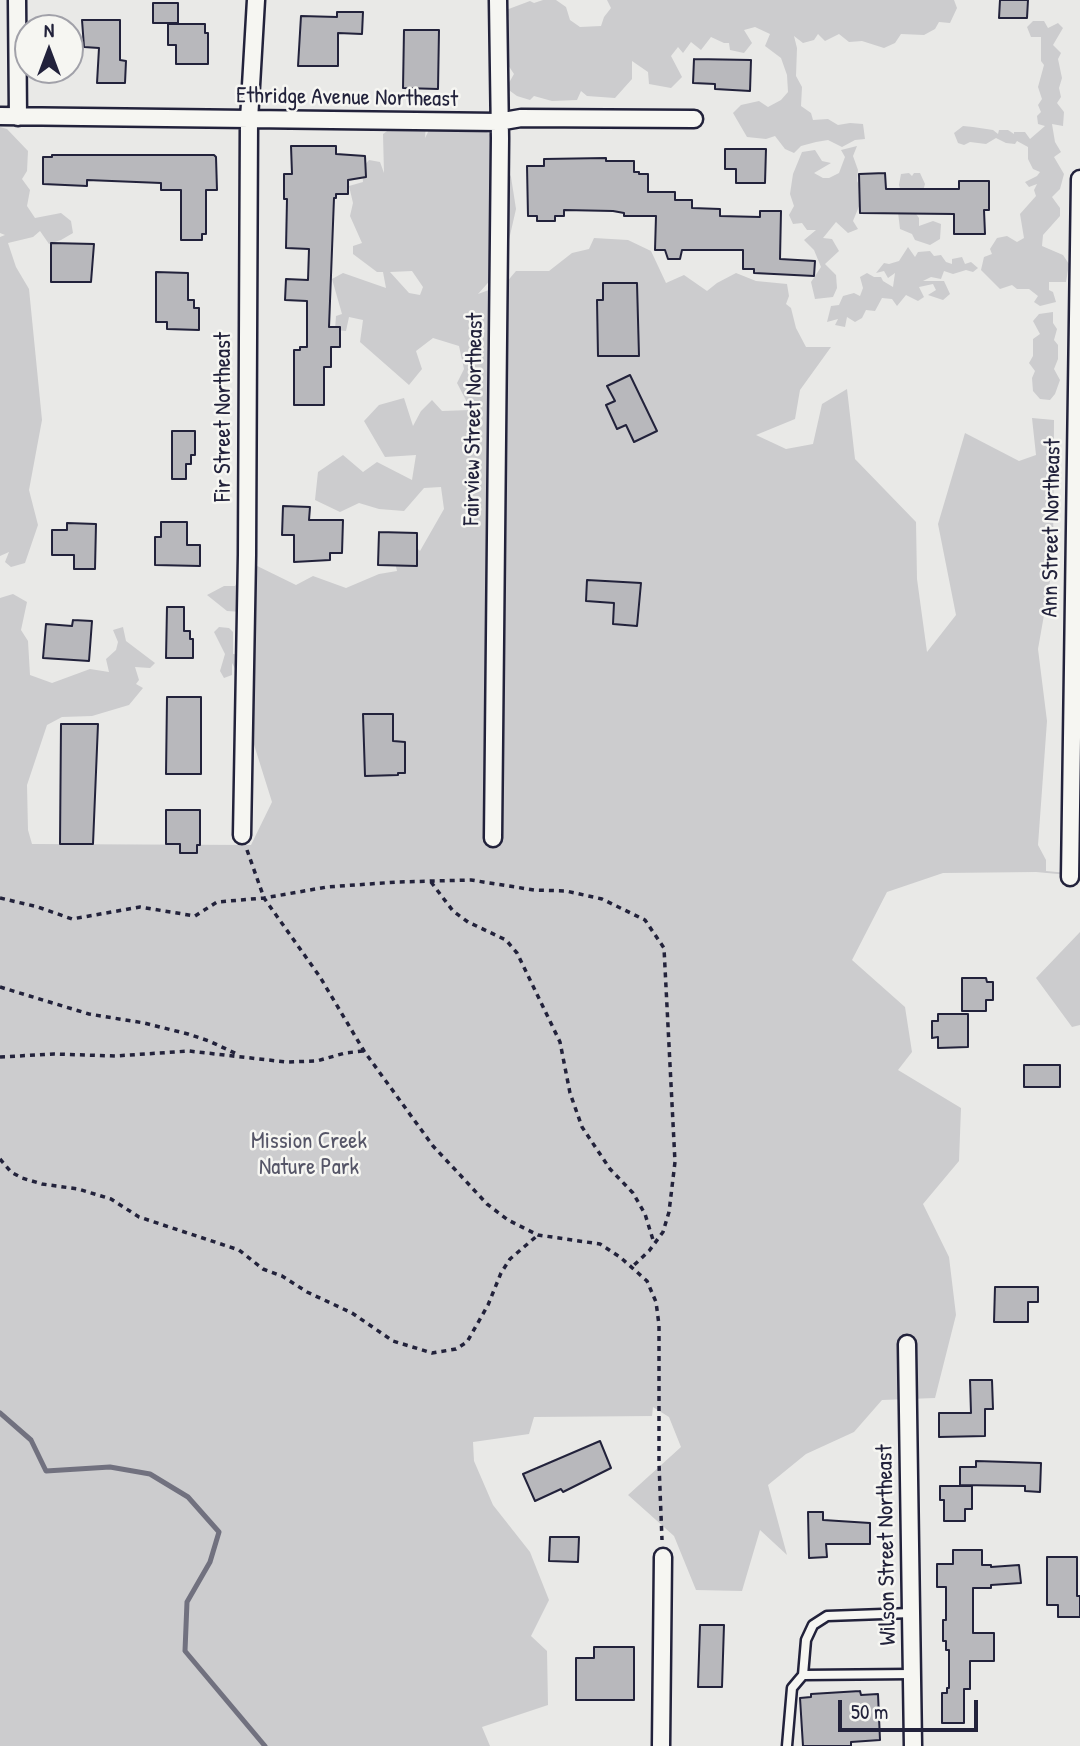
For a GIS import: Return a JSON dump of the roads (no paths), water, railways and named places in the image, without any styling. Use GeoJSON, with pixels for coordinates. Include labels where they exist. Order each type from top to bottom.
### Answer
{"type":"FeatureCollection","features":[{"type":"Feature","properties":{"kind":"street"},"geometry":{"type":"LineString","coordinates":[[17,0],[18,117]]}},
{"type":"Feature","properties":{"kind":"street","name":"Fir Street Northeast"},"geometry":{"type":"LineString","coordinates":[[242,835],[247,555],[249,120],[256,0]]}},
{"type":"Feature","properties":{"kind":"street","name":"Fairview Street Northeast"},"geometry":{"type":"LineString","coordinates":[[493,838],[500,138],[498,0]]}},
{"type":"Feature","properties":{"kind":"street","name":"Ethridge Avenue Northeast"},"geometry":{"type":"LineString","coordinates":[[0,116],[498,122],[522,118],[694,119]]}},
{"type":"Feature","properties":{"kind":"street","name":"Ann Street Northeast"},"geometry":{"type":"LineString","coordinates":[[1070,877],[1080,179]]}},
{"type":"Feature","properties":{"kind":"street","name":"Wilson Street Northeast"},"geometry":{"type":"LineString","coordinates":[[907,1344],[913,1746]]}},
{"type":"Feature","properties":{"kind":"street"},"geometry":{"type":"LineString","coordinates":[[661,1746],[663,1557]]}},
{"type":"Feature","properties":{"kind":"lane"},"geometry":{"type":"LineString","coordinates":[[787,1746],[792,1688],[803,1675],[806,1640],[813,1625],[827,1616],[911,1613]]}},
{"type":"Feature","properties":{"kind":"lane"},"geometry":{"type":"LineString","coordinates":[[803,1675],[912,1674]]}},
{"type":"Feature","properties":{"kind":"waterway"},"geometry":{"type":"LineString","coordinates":[[0,1413],[31,1440],[46,1471],[110,1467],[150,1474],[188,1497],[219,1532],[210,1562],[187,1602],[185,1651],[265,1746]]}},
{"type":"Feature","properties":{"kind":"park label","name":"Mission Creek Nature Park"},"geometry":{"type":"Point","coordinates":[309,1155]}}]}
